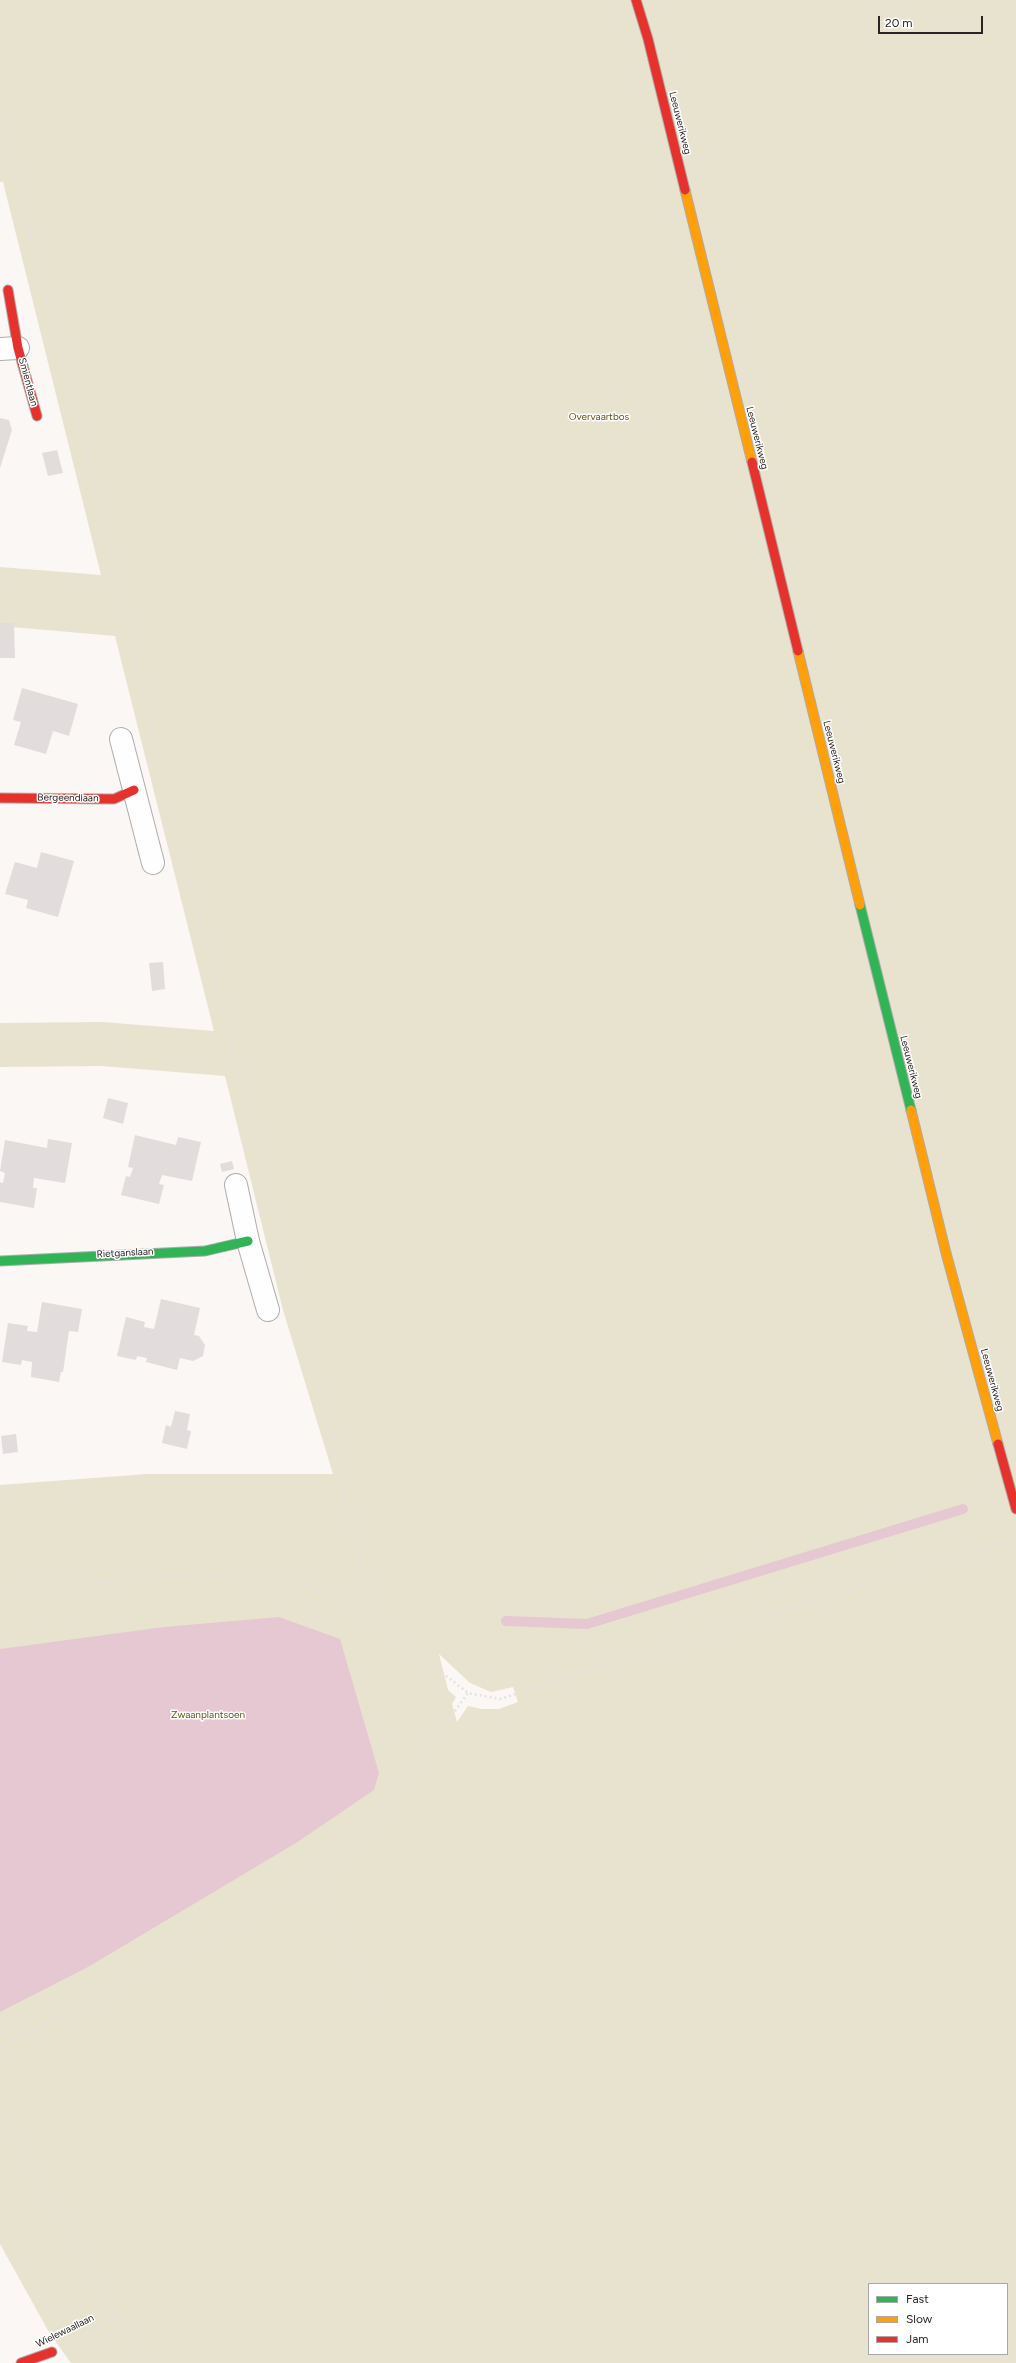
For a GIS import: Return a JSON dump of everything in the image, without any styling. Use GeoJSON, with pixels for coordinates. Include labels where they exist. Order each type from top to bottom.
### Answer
{"type":"FeatureCollection","features":[{"type":"Feature","properties":{"kind":"street","name":"Leeuwerikweg"},"geometry":{"type":"LineString","coordinates":[[636,0],[648,39],[946,1253],[1016,1509]]}},
{"type":"Feature","properties":{"kind":"street","name":"Smientlaan"},"geometry":{"type":"LineString","coordinates":[[8,290],[9,348],[37,416]]}},
{"type":"Feature","properties":{"kind":"street"},"geometry":{"type":"LineString","coordinates":[[121,739],[153,863]]}},
{"type":"Feature","properties":{"kind":"street","name":"Bergeendlaan"},"geometry":{"type":"LineString","coordinates":[[0,798],[114,799],[134,790]]}},
{"type":"Feature","properties":{"kind":"street"},"geometry":{"type":"LineString","coordinates":[[236,1185],[248,1241],[268,1310]]}},
{"type":"Feature","properties":{"kind":"street","name":"Rietganslaan"},"geometry":{"type":"LineString","coordinates":[[0,1261],[155,1252],[205,1251],[248,1241]]}},
{"type":"Feature","properties":{"kind":"street","name":"Wielewaallaan"},"geometry":{"type":"LineString","coordinates":[[21,2363],[52,2352]]}},
{"type":"Feature","properties":{"kind":"path"},"geometry":{"type":"LineString","coordinates":[[0,117],[116,575],[154,741]]}},
{"type":"Feature","properties":{"kind":"path"},"geometry":{"type":"LineString","coordinates":[[183,856],[266,1176]]}},
{"type":"Feature","properties":{"kind":"path"},"geometry":{"type":"LineString","coordinates":[[272,1199],[289,1268]]}},
{"type":"Feature","properties":{"kind":"path"},"geometry":{"type":"LineString","coordinates":[[298,1306],[375,1620]]}},
{"type":"Feature","properties":{"kind":"path"},"geometry":{"type":"LineString","coordinates":[[0,1590],[196,1574],[305,1584],[375,1620],[468,1693],[500,1699],[1016,1537]]}},
{"type":"Feature","properties":{"kind":"path"},"geometry":{"type":"LineString","coordinates":[[0,2046],[120,1988],[310,1880],[393,1796],[468,1693]]}},
{"type":"Feature","properties":{"kind":"path"},"geometry":{"type":"LineString","coordinates":[[310,1880],[370,2005]]}},
{"type":"Feature","properties":{"kind":"path"},"geometry":{"type":"LineString","coordinates":[[0,2114],[144,2363]]}},
{"type":"Feature","properties":{"kind":"path","name":"Wielewaallaan"},"geometry":{"type":"LineString","coordinates":[[52,2352],[118,2317]]}},
{"type":"Feature","properties":{"kind":"green space","name":"Overvaartbos"},"geometry":{"type":"Polygon","coordinates":[[[0,0],[1016,0],[1016,2363],[71,2363],[50,2334],[0,2244],[0,1485],[147,1474],[333,1474],[283,1310],[225,1076],[101,1066],[0,1067],[0,1023],[103,1022],[214,1031],[115,636],[0,626],[0,567],[101,575],[3,182],[0,182],[0,0]],[[439,1654],[448,1690],[456,1697],[452,1704],[457,1722],[468,1706],[482,1709],[499,1709],[518,1702],[513,1687],[491,1692],[470,1683],[439,1654]]]}},
{"type":"Feature","properties":{"kind":"shaded area"},"geometry":{"type":"Polygon","coordinates":[[[279,1617],[340,1639],[379,1773],[374,1790],[296,1843],[88,1967],[0,2012],[0,1649],[164,1627],[279,1617]]]}},
{"type":"Feature","properties":{"kind":"building"},"geometry":{"type":"Polygon","coordinates":[[[0,418],[9,420],[12,430],[0,468],[0,418]]]}},
{"type":"Feature","properties":{"kind":"building"},"geometry":{"type":"Polygon","coordinates":[[[57,450],[63,473],[48,476],[42,453],[57,450]]]}},
{"type":"Feature","properties":{"kind":"building"},"geometry":{"type":"Polygon","coordinates":[[[0,623],[14,623],[15,658],[0,658],[0,623]]]}},
{"type":"Feature","properties":{"kind":"building"},"geometry":{"type":"Polygon","coordinates":[[[22,688],[78,704],[69,736],[53,731],[46,754],[14,745],[21,722],[13,720],[22,688]]]}},
{"type":"Feature","properties":{"kind":"building"},"geometry":{"type":"Polygon","coordinates":[[[41,852],[74,861],[58,917],[26,908],[28,900],[5,894],[15,862],[37,868],[41,852]]]}},
{"type":"Feature","properties":{"kind":"building"},"geometry":{"type":"Polygon","coordinates":[[[163,962],[165,989],[152,991],[149,963],[163,962]]]}},
{"type":"Feature","properties":{"kind":"building"},"geometry":{"type":"Polygon","coordinates":[[[108,1098],[128,1103],[123,1124],[103,1118],[108,1098]]]}},
{"type":"Feature","properties":{"kind":"building"},"geometry":{"type":"Polygon","coordinates":[[[135,1135],[176,1145],[178,1137],[201,1142],[192,1181],[162,1175],[159,1184],[164,1185],[159,1204],[121,1195],[126,1176],[130,1177],[133,1168],[128,1167],[135,1135]]]}},
{"type":"Feature","properties":{"kind":"building"},"geometry":{"type":"Polygon","coordinates":[[[48,1139],[72,1143],[65,1183],[34,1178],[33,1188],[37,1188],[34,1208],[0,1202],[0,1182],[3,1183],[5,1173],[0,1171],[5,1140],[47,1148],[48,1139]]]}},
{"type":"Feature","properties":{"kind":"building"},"geometry":{"type":"Polygon","coordinates":[[[232,1161],[234,1169],[222,1172],[220,1164],[232,1161]]]}},
{"type":"Feature","properties":{"kind":"building"},"geometry":{"type":"Polygon","coordinates":[[[161,1299],[200,1308],[194,1335],[199,1336],[205,1345],[203,1356],[193,1361],[180,1358],[177,1370],[146,1362],[147,1358],[137,1356],[136,1360],[117,1356],[126,1317],[145,1322],[144,1327],[154,1329],[161,1299]]]}},
{"type":"Feature","properties":{"kind":"building"},"geometry":{"type":"Polygon","coordinates":[[[42,1302],[82,1309],[78,1332],[69,1331],[63,1372],[61,1372],[59,1382],[31,1377],[32,1362],[22,1360],[21,1365],[2,1362],[8,1323],[28,1326],[27,1331],[37,1332],[42,1302]]]}},
{"type":"Feature","properties":{"kind":"building"},"geometry":{"type":"Polygon","coordinates":[[[175,1411],[190,1414],[187,1430],[191,1431],[187,1449],[162,1443],[166,1425],[171,1427],[175,1411]]]}},
{"type":"Feature","properties":{"kind":"building"},"geometry":{"type":"Polygon","coordinates":[[[16,1434],[18,1452],[3,1454],[1,1436],[16,1434]]]}},
{"type":"Feature","properties":{"kind":"waterway"},"geometry":{"type":"LineString","coordinates":[[506,1621],[587,1624],[963,1509]]}},
{"type":"Feature","properties":{"kind":"traffic: fast"},"geometry":{"type":"LineString","coordinates":[[860,905],[911,1110]]}},
{"type":"Feature","properties":{"kind":"traffic: fast"},"geometry":{"type":"LineString","coordinates":[[0,1261],[205,1251],[248,1241]]}},
{"type":"Feature","properties":{"kind":"traffic: slow"},"geometry":{"type":"LineString","coordinates":[[685,190],[752,462]]}},
{"type":"Feature","properties":{"kind":"traffic: slow"},"geometry":{"type":"LineString","coordinates":[[798,651],[860,905]]}},
{"type":"Feature","properties":{"kind":"traffic: slow"},"geometry":{"type":"LineString","coordinates":[[911,1110],[946,1253],[998,1444]]}},
{"type":"Feature","properties":{"kind":"traffic: jam"},"geometry":{"type":"LineString","coordinates":[[636,0],[648,39],[685,190]]}},
{"type":"Feature","properties":{"kind":"traffic: jam"},"geometry":{"type":"LineString","coordinates":[[8,290],[18,348],[37,416]]}},
{"type":"Feature","properties":{"kind":"traffic: jam"},"geometry":{"type":"LineString","coordinates":[[752,462],[798,651]]}},
{"type":"Feature","properties":{"kind":"traffic: jam"},"geometry":{"type":"LineString","coordinates":[[0,798],[114,799],[134,790]]}},
{"type":"Feature","properties":{"kind":"traffic: jam"},"geometry":{"type":"LineString","coordinates":[[998,1444],[1016,1509]]}},
{"type":"Feature","properties":{"kind":"traffic: jam"},"geometry":{"type":"LineString","coordinates":[[21,2363],[52,2352]]}},
{"type":"Feature","properties":{"kind":"park label","name":"Zwaanplantsoen"},"geometry":{"type":"Point","coordinates":[208,1715]}}]}
